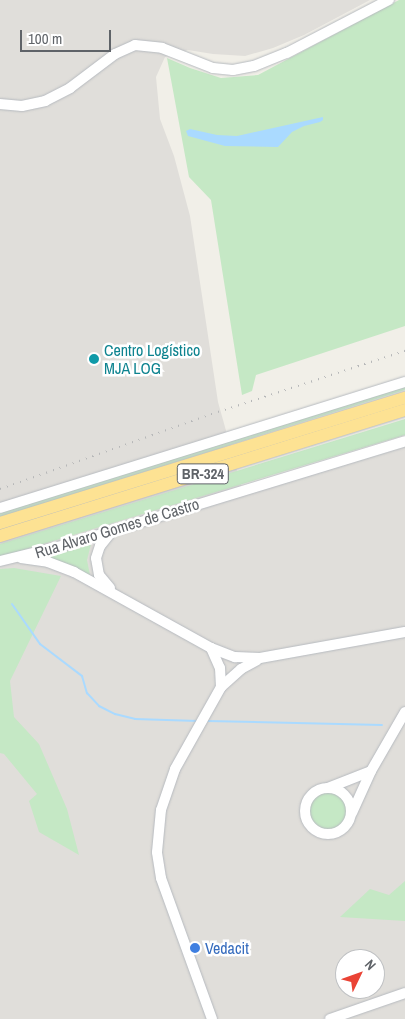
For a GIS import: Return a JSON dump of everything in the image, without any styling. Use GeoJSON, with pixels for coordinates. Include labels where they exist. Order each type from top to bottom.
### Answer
{"type":"FeatureCollection","features":[{"type":"Feature","properties":{"kind":"highway","name":"BR-324"},"geometry":{"type":"LineString","coordinates":[[0,522],[405,398]]}},
{"type":"Feature","properties":{"kind":"highway","name":"BR-324"},"geometry":{"type":"LineString","coordinates":[[0,536],[405,410]]}},
{"type":"Feature","properties":{"kind":"street"},"geometry":{"type":"LineString","coordinates":[[0,104],[22,106],[45,101],[70,88],[115,54],[135,45],[156,46],[213,68],[233,70],[254,66],[287,53],[389,0]]}},
{"type":"Feature","properties":{"kind":"street"},"geometry":{"type":"LineString","coordinates":[[0,508],[405,382]]}},
{"type":"Feature","properties":{"kind":"street","name":"Rua Alvaro Gomes de Castro"},"geometry":{"type":"LineString","coordinates":[[0,561],[114,529],[405,441]]}},
{"type":"Feature","properties":{"kind":"street"},"geometry":{"type":"LineString","coordinates":[[114,529],[98,552],[96,564],[102,580],[123,598]]}},
{"type":"Feature","properties":{"kind":"street"},"geometry":{"type":"LineString","coordinates":[[15,558],[59,566],[123,598],[212,648],[235,657],[260,658],[404,633]]}},
{"type":"Feature","properties":{"kind":"street"},"geometry":{"type":"LineString","coordinates":[[212,648],[220,668],[221,687]]}},
{"type":"Feature","properties":{"kind":"street"},"geometry":{"type":"LineString","coordinates":[[212,1019],[168,902],[161,878],[157,852],[163,797],[175,769],[221,687],[241,669],[260,658]]}},
{"type":"Feature","properties":{"kind":"street"},"geometry":{"type":"LineString","coordinates":[[371,771],[312,794],[307,800],[305,807],[307,823],[319,833],[335,834],[347,824],[371,771],[405,712]]}},
{"type":"Feature","properties":{"kind":"street"},"geometry":{"type":"LineString","coordinates":[[327,788],[335,789],[346,797],[350,809],[350,817]]}},
{"type":"Feature","properties":{"kind":"street"},"geometry":{"type":"LineString","coordinates":[[330,1019],[405,993]]}},
{"type":"Feature","properties":{"kind":"shaded area"},"geometry":{"type":"Polygon","coordinates":[[[0,0],[370,0],[304,35],[273,48],[245,56],[188,50],[165,57],[156,77],[160,119],[174,156],[190,216],[218,402],[244,495],[405,447],[405,1019],[0,1019],[0,0]]]}},
{"type":"Feature","properties":{"kind":"green space"},"geometry":{"type":"Polygon","coordinates":[[[399,0],[405,0],[405,326],[256,375],[252,391],[242,395],[211,200],[189,177],[167,58],[221,78],[258,75],[399,0]]]}},
{"type":"Feature","properties":{"kind":"green space"},"geometry":{"type":"Polygon","coordinates":[[[405,385],[405,390],[0,517],[0,512],[405,385]]]}},
{"type":"Feature","properties":{"kind":"green space"},"geometry":{"type":"Polygon","coordinates":[[[405,419],[405,435],[0,557],[0,544],[405,419]]]}},
{"type":"Feature","properties":{"kind":"green space"},"geometry":{"type":"Polygon","coordinates":[[[91,544],[87,560],[90,575],[48,557],[91,544]]]}},
{"type":"Feature","properties":{"kind":"green space"},"geometry":{"type":"Polygon","coordinates":[[[14,568],[61,576],[10,681],[14,717],[39,744],[67,809],[79,855],[39,832],[29,801],[37,794],[4,754],[0,753],[0,569],[14,568]]]}},
{"type":"Feature","properties":{"kind":"green space"},"geometry":{"type":"Polygon","coordinates":[[[328,792],[342,797],[347,811],[342,825],[328,830],[314,825],[309,811],[314,797],[328,792]]]}},
{"type":"Feature","properties":{"kind":"green space"},"geometry":{"type":"Polygon","coordinates":[[[405,881],[405,921],[340,917],[370,889],[389,895],[405,881]]]}},
{"type":"Feature","properties":{"kind":"water"},"geometry":{"type":"Polygon","coordinates":[[[323,117],[323,120],[320,122],[304,126],[292,132],[278,147],[225,146],[188,136],[186,131],[190,129],[217,135],[237,136],[323,117]]]}},
{"type":"Feature","properties":{"kind":"waterway"},"geometry":{"type":"LineString","coordinates":[[12,604],[40,644],[82,676],[87,693],[99,706],[115,714],[135,719],[198,721]]}},
{"type":"Feature","properties":{"kind":"waterway"},"geometry":{"type":"LineString","coordinates":[[207,721],[382,725]]}},
{"type":"Feature","properties":{"kind":"railway"},"geometry":{"type":"LineString","coordinates":[[0,489],[218,412],[405,351]]}},
{"type":"Feature","properties":{"kind":"place","name":"Centro Logístico MJA LOG"},"geometry":{"type":"Point","coordinates":[94,359]}},
{"type":"Feature","properties":{"kind":"place","name":"Vedacit"},"geometry":{"type":"Point","coordinates":[195,948]}}]}
